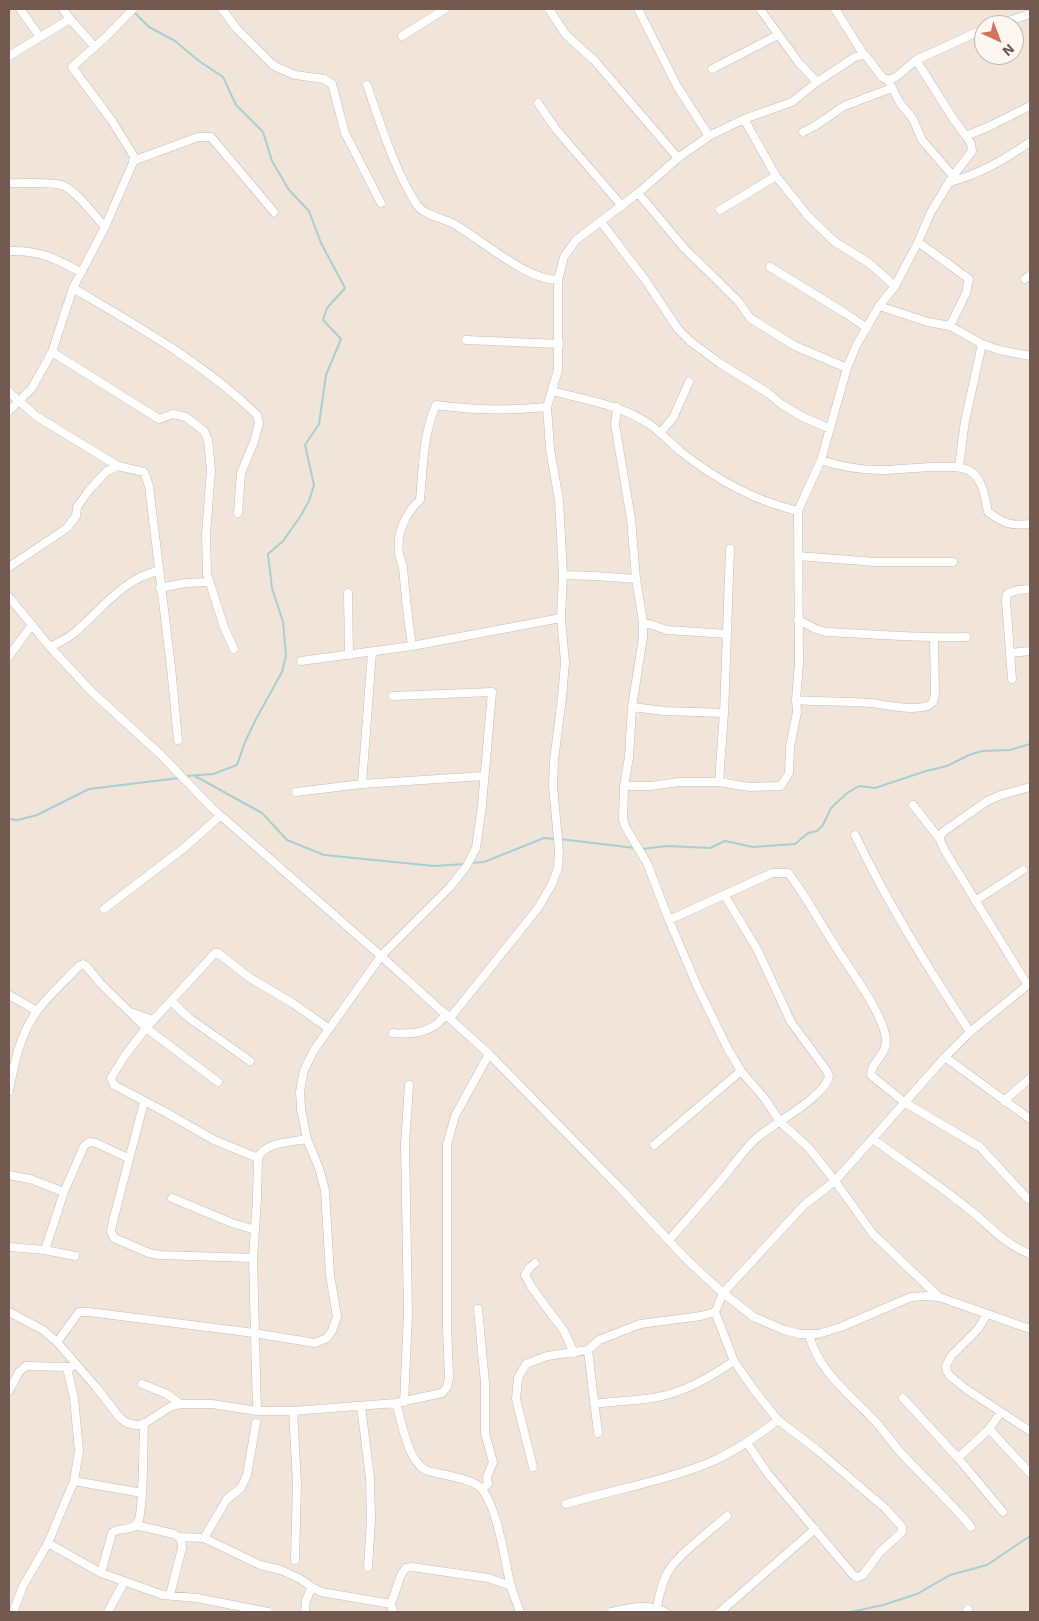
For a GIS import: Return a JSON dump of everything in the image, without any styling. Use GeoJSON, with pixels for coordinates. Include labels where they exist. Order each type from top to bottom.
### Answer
{"type":"FeatureCollection","features":[{"type":"Feature","properties":{"kind":"street"},"geometry":{"type":"LineString","coordinates":[[20,9],[40,37]]}},
{"type":"Feature","properties":{"kind":"street"},"geometry":{"type":"LineString","coordinates":[[63,9],[95,47]]}},
{"type":"Feature","properties":{"kind":"street"},"geometry":{"type":"LineString","coordinates":[[9,411],[32,388],[52,352],[73,288],[80,272],[106,228],[135,158],[72,67],[133,9]]}},
{"type":"Feature","properties":{"kind":"street"},"geometry":{"type":"LineString","coordinates":[[222,9],[237,29],[274,66],[295,75],[324,79],[332,84],[345,133],[381,203]]}},
{"type":"Feature","properties":{"kind":"street"},"geometry":{"type":"LineString","coordinates":[[402,36],[444,9]]}},
{"type":"Feature","properties":{"kind":"street"},"geometry":{"type":"LineString","coordinates":[[549,9],[566,36],[595,61],[678,158]]}},
{"type":"Feature","properties":{"kind":"street"},"geometry":{"type":"LineString","coordinates":[[638,9],[677,86],[709,136]]}},
{"type":"Feature","properties":{"kind":"street"},"geometry":{"type":"LineString","coordinates":[[760,9],[799,63],[817,82]]}},
{"type":"Feature","properties":{"kind":"street"},"geometry":{"type":"LineString","coordinates":[[835,9],[864,55],[890,84],[913,119],[922,140],[951,179]]}},
{"type":"Feature","properties":{"kind":"street"},"geometry":{"type":"LineString","coordinates":[[9,56],[70,19]]}},
{"type":"Feature","properties":{"kind":"street"},"geometry":{"type":"LineString","coordinates":[[803,132],[844,106],[890,84],[916,60],[974,34]]}},
{"type":"Feature","properties":{"kind":"street"},"geometry":{"type":"LineString","coordinates":[[712,70],[778,35]]}},
{"type":"Feature","properties":{"kind":"street"},"geometry":{"type":"LineString","coordinates":[[393,1033],[408,1034],[421,1032],[441,1022],[448,1016],[538,908],[552,884],[558,868],[559,851],[553,786],[554,760],[565,662],[561,618],[562,576],[559,500],[550,450],[547,407],[558,370],[558,280],[564,257],[576,240],[638,194],[678,158],[709,136],[744,119],[792,102],[817,82],[855,57],[864,55]]}},
{"type":"Feature","properties":{"kind":"street"},"geometry":{"type":"LineString","coordinates":[[624,786],[651,786],[679,782],[719,782],[749,788],[781,786],[789,773],[790,747],[798,712],[796,700],[799,663],[798,511],[821,460],[847,368],[856,346],[879,306],[895,286],[932,212],[951,179],[972,151],[971,144],[916,60]]}},
{"type":"Feature","properties":{"kind":"street"},"geometry":{"type":"LineString","coordinates":[[367,85],[391,150],[408,189],[419,207],[430,214],[453,223],[519,266],[551,280],[558,280]]}},
{"type":"Feature","properties":{"kind":"street"},"geometry":{"type":"LineString","coordinates":[[538,103],[555,128],[622,206]]}},
{"type":"Feature","properties":{"kind":"street"},"geometry":{"type":"LineString","coordinates":[[966,136],[1030,106]]}},
{"type":"Feature","properties":{"kind":"street"},"geometry":{"type":"LineString","coordinates":[[744,119],[785,189],[835,242],[869,264],[895,286]]}},
{"type":"Feature","properties":{"kind":"street"},"geometry":{"type":"LineString","coordinates":[[133,161],[198,137],[211,137],[274,212]]}},
{"type":"Feature","properties":{"kind":"street"},"geometry":{"type":"LineString","coordinates":[[951,179],[963,179],[1030,142]]}},
{"type":"Feature","properties":{"kind":"street"},"geometry":{"type":"LineString","coordinates":[[720,210],[776,176]]}},
{"type":"Feature","properties":{"kind":"street"},"geometry":{"type":"LineString","coordinates":[[9,183],[55,184],[63,186],[76,196],[106,228]]}},
{"type":"Feature","properties":{"kind":"street"},"geometry":{"type":"LineString","coordinates":[[638,194],[685,249],[723,285],[750,318],[795,346],[847,368]]}},
{"type":"Feature","properties":{"kind":"street"},"geometry":{"type":"LineString","coordinates":[[601,222],[651,287],[678,329],[691,342],[721,364],[754,383],[787,408],[830,429]]}},
{"type":"Feature","properties":{"kind":"street"},"geometry":{"type":"LineString","coordinates":[[918,242],[969,279],[966,293],[950,326]]}},
{"type":"Feature","properties":{"kind":"street"},"geometry":{"type":"LineString","coordinates":[[9,251],[37,252],[52,257],[80,272]]}},
{"type":"Feature","properties":{"kind":"street"},"geometry":{"type":"LineString","coordinates":[[770,267],[867,328]]}},
{"type":"Feature","properties":{"kind":"street"},"geometry":{"type":"LineString","coordinates":[[73,288],[180,354],[206,372],[257,415],[259,423],[254,442],[241,473],[238,513]]}},
{"type":"Feature","properties":{"kind":"street"},"geometry":{"type":"LineString","coordinates":[[879,306],[928,322],[950,326],[982,344],[999,350],[1030,356]]}},
{"type":"Feature","properties":{"kind":"street"},"geometry":{"type":"LineString","coordinates":[[466,340],[559,344]]}},
{"type":"Feature","properties":{"kind":"street"},"geometry":{"type":"LineString","coordinates":[[959,466],[965,421],[982,344]]}},
{"type":"Feature","properties":{"kind":"street"},"geometry":{"type":"LineString","coordinates":[[52,352],[159,420],[173,414],[186,417],[206,433],[211,470],[206,534],[208,582],[234,649]]}},
{"type":"Feature","properties":{"kind":"street"},"geometry":{"type":"LineString","coordinates":[[660,433],[673,418],[689,382]]}},
{"type":"Feature","properties":{"kind":"street"},"geometry":{"type":"LineString","coordinates":[[552,391],[617,407],[651,426],[709,473],[757,498],[779,507],[798,511]]}},
{"type":"Feature","properties":{"kind":"street"},"geometry":{"type":"LineString","coordinates":[[9,392],[36,416],[118,466],[142,471],[146,475],[149,486],[171,667],[178,740]]}},
{"type":"Feature","properties":{"kind":"street"},"geometry":{"type":"LineString","coordinates":[[412,646],[403,581],[403,567],[399,551],[400,535],[404,522],[413,506],[420,500],[424,453],[430,418],[436,405],[457,408],[518,410],[547,407]]}},
{"type":"Feature","properties":{"kind":"street"},"geometry":{"type":"LineString","coordinates":[[617,407],[615,424],[631,520],[636,579],[643,622],[643,637],[632,707],[629,757],[624,786],[623,820],[647,863],[669,920],[710,1014],[741,1071],[765,1099],[780,1122],[810,1148],[872,1234],[939,1297]]}},
{"type":"Feature","properties":{"kind":"street"},"geometry":{"type":"LineString","coordinates":[[821,460],[847,468],[866,469],[959,466],[970,470],[979,481],[984,489],[988,512],[1002,522],[1011,525],[1030,524]]}},
{"type":"Feature","properties":{"kind":"street"},"geometry":{"type":"LineString","coordinates":[[9,567],[67,528],[76,516],[77,507],[90,489],[107,471],[118,466]]}},
{"type":"Feature","properties":{"kind":"street"},"geometry":{"type":"LineString","coordinates":[[719,782],[724,713],[730,549]]}},
{"type":"Feature","properties":{"kind":"street"},"geometry":{"type":"LineString","coordinates":[[798,556],[875,562],[953,562]]}},
{"type":"Feature","properties":{"kind":"street"},"geometry":{"type":"LineString","coordinates":[[50,647],[72,634],[130,582],[147,573],[158,571]]}},
{"type":"Feature","properties":{"kind":"street"},"geometry":{"type":"LineString","coordinates":[[562,576],[636,579]]}},
{"type":"Feature","properties":{"kind":"street"},"geometry":{"type":"LineString","coordinates":[[160,588],[185,583],[208,582]]}},
{"type":"Feature","properties":{"kind":"street"},"geometry":{"type":"LineString","coordinates":[[1012,679],[1006,600],[1008,594],[1013,590],[1019,588],[1030,589]]}},
{"type":"Feature","properties":{"kind":"street"},"geometry":{"type":"LineString","coordinates":[[348,592],[349,655]]}},
{"type":"Feature","properties":{"kind":"street"},"geometry":{"type":"LineString","coordinates":[[9,597],[50,647],[92,692],[160,754],[220,816],[381,956],[489,1054],[697,1270],[754,1317],[784,1330],[809,1334],[826,1332],[911,1297],[927,1296],[939,1297],[1030,1329]]}},
{"type":"Feature","properties":{"kind":"street"},"geometry":{"type":"LineString","coordinates":[[301,661],[412,646],[561,618]]}},
{"type":"Feature","properties":{"kind":"street"},"geometry":{"type":"LineString","coordinates":[[798,620],[826,632],[934,638],[966,636]]}},
{"type":"Feature","properties":{"kind":"street"},"geometry":{"type":"LineString","coordinates":[[643,622],[667,630],[727,634]]}},
{"type":"Feature","properties":{"kind":"street"},"geometry":{"type":"LineString","coordinates":[[9,656],[32,625]]}},
{"type":"Feature","properties":{"kind":"street"},"geometry":{"type":"LineString","coordinates":[[796,700],[928,706],[933,702],[935,694],[934,638]]}},
{"type":"Feature","properties":{"kind":"street"},"geometry":{"type":"LineString","coordinates":[[1011,654],[1030,651]]}},
{"type":"Feature","properties":{"kind":"street"},"geometry":{"type":"LineString","coordinates":[[362,784],[372,652]]}},
{"type":"Feature","properties":{"kind":"street"},"geometry":{"type":"LineString","coordinates":[[57,1342],[79,1312],[254,1333],[315,1343],[327,1338],[336,1325],[337,1317],[330,1275],[325,1190],[319,1168],[307,1139],[301,1109],[300,1092],[304,1070],[328,1028],[381,956],[450,887],[466,866],[476,848],[482,806],[492,692],[393,696]]}},
{"type":"Feature","properties":{"kind":"street"},"geometry":{"type":"LineString","coordinates":[[632,707],[664,711],[724,713]]}},
{"type":"Feature","properties":{"kind":"street"},"geometry":{"type":"LineString","coordinates":[[296,792],[362,784],[484,776]]}},
{"type":"Feature","properties":{"kind":"street"},"geometry":{"type":"LineString","coordinates":[[939,838],[943,832],[988,801],[1001,795],[1030,787]]}},
{"type":"Feature","properties":{"kind":"street"},"geometry":{"type":"LineString","coordinates":[[747,1443],[768,1474],[854,1576],[863,1575],[880,1552],[902,1532],[902,1528],[886,1509],[816,1449],[778,1420],[754,1390],[734,1360],[715,1312],[724,1293],[804,1205],[835,1181],[945,1057],[970,1032],[1029,984],[944,851],[939,838],[913,806]]}},
{"type":"Feature","properties":{"kind":"street"},"geometry":{"type":"LineString","coordinates":[[104,909],[184,848],[220,816]]}},
{"type":"Feature","properties":{"kind":"street"},"geometry":{"type":"LineString","coordinates":[[855,836],[874,875],[906,930],[970,1032]]}},
{"type":"Feature","properties":{"kind":"street"},"geometry":{"type":"LineString","coordinates":[[975,901],[1023,870]]}},
{"type":"Feature","properties":{"kind":"street"},"geometry":{"type":"LineString","coordinates":[[669,920],[772,873],[788,873],[801,888],[880,1019],[885,1033],[886,1044],[882,1054],[872,1068],[871,1075],[904,1102],[980,1147],[1030,1200]]}},
{"type":"Feature","properties":{"kind":"street"},"geometry":{"type":"LineString","coordinates":[[669,1240],[728,1172],[741,1154],[760,1136],[823,1087],[829,1077],[827,1071],[791,1022],[757,949],[725,896]]}},
{"type":"Feature","properties":{"kind":"street"},"geometry":{"type":"LineString","coordinates":[[258,1158],[214,1140],[144,1102],[114,1085],[112,1078],[124,1057],[146,1028],[213,954],[218,953],[250,978],[294,1004],[328,1028]]}},
{"type":"Feature","properties":{"kind":"street"},"geometry":{"type":"LineString","coordinates":[[9,1091],[11,1068],[28,1024],[37,1010],[83,964],[146,1028],[218,1082]]}},
{"type":"Feature","properties":{"kind":"street"},"geometry":{"type":"LineString","coordinates":[[9,995],[37,1010]]}},
{"type":"Feature","properties":{"kind":"street"},"geometry":{"type":"LineString","coordinates":[[171,1001],[188,1018],[250,1061]]}},
{"type":"Feature","properties":{"kind":"street"},"geometry":{"type":"LineString","coordinates":[[128,1011],[153,1020]]}},
{"type":"Feature","properties":{"kind":"street"},"geometry":{"type":"LineString","coordinates":[[9,1312],[43,1330],[57,1342],[120,1418],[136,1425],[144,1423],[180,1404],[212,1404],[257,1411],[293,1411],[400,1403],[442,1394],[447,1388],[449,1378],[447,1326],[447,1145],[455,1116],[489,1054]]}},
{"type":"Feature","properties":{"kind":"street"},"geometry":{"type":"LineString","coordinates":[[945,1057],[1030,1119]]}},
{"type":"Feature","properties":{"kind":"street"},"geometry":{"type":"LineString","coordinates":[[654,1145],[741,1071]]}},
{"type":"Feature","properties":{"kind":"street"},"geometry":{"type":"LineString","coordinates":[[1004,1101],[1030,1078]]}},
{"type":"Feature","properties":{"kind":"street"},"geometry":{"type":"LineString","coordinates":[[409,1085],[405,1144],[408,1314],[400,1403],[409,1446],[414,1460],[425,1470],[473,1483],[482,1489],[490,1504],[505,1550],[511,1586],[520,1612]]}},
{"type":"Feature","properties":{"kind":"street"},"geometry":{"type":"LineString","coordinates":[[144,1102],[128,1158],[111,1231],[114,1238],[149,1253],[159,1255],[253,1258]]}},
{"type":"Feature","properties":{"kind":"street"},"geometry":{"type":"LineString","coordinates":[[257,1411],[253,1258],[256,1230],[258,1158],[260,1153],[268,1147],[307,1139]]}},
{"type":"Feature","properties":{"kind":"street"},"geometry":{"type":"LineString","coordinates":[[873,1139],[967,1207],[1002,1239],[1016,1249],[1030,1254]]}},
{"type":"Feature","properties":{"kind":"street"},"geometry":{"type":"LineString","coordinates":[[45,1250],[64,1192],[84,1146],[89,1142],[96,1143],[128,1158]]}},
{"type":"Feature","properties":{"kind":"street"},"geometry":{"type":"LineString","coordinates":[[9,1175],[30,1179],[64,1192]]}},
{"type":"Feature","properties":{"kind":"street"},"geometry":{"type":"LineString","coordinates":[[172,1198],[232,1223],[256,1230]]}},
{"type":"Feature","properties":{"kind":"street"},"geometry":{"type":"LineString","coordinates":[[9,1247],[45,1250],[75,1256]]}},
{"type":"Feature","properties":{"kind":"street"},"geometry":{"type":"LineString","coordinates":[[535,1263],[525,1275],[532,1288],[564,1331],[574,1353]]}},
{"type":"Feature","properties":{"kind":"street"},"geometry":{"type":"LineString","coordinates":[[478,1309],[486,1383],[485,1433],[493,1462],[487,1477],[488,1484],[482,1489]]}},
{"type":"Feature","properties":{"kind":"street"},"geometry":{"type":"LineString","coordinates":[[533,1467],[516,1400],[520,1373],[526,1364],[536,1359],[588,1350],[599,1340],[640,1324],[701,1316],[715,1312]]}},
{"type":"Feature","properties":{"kind":"street"},"geometry":{"type":"LineString","coordinates":[[987,1314],[978,1329],[951,1356],[946,1366],[946,1371],[960,1384],[1030,1431]]}},
{"type":"Feature","properties":{"kind":"street"},"geometry":{"type":"LineString","coordinates":[[809,1334],[816,1355],[821,1363],[854,1402],[874,1420],[903,1455],[952,1504],[971,1527]]}},
{"type":"Feature","properties":{"kind":"street"},"geometry":{"type":"LineString","coordinates":[[588,1350],[598,1433]]}},
{"type":"Feature","properties":{"kind":"street"},"geometry":{"type":"LineString","coordinates":[[594,1404],[653,1398],[671,1394],[700,1382],[734,1360]]}},
{"type":"Feature","properties":{"kind":"street"},"geometry":{"type":"LineString","coordinates":[[9,1391],[19,1372],[26,1366],[67,1368],[78,1366]]}},
{"type":"Feature","properties":{"kind":"street"},"geometry":{"type":"LineString","coordinates":[[13,1610],[23,1586],[48,1543],[74,1481],[79,1451],[74,1398],[67,1368]]}},
{"type":"Feature","properties":{"kind":"street"},"geometry":{"type":"LineString","coordinates":[[142,1384],[167,1394],[180,1404]]}},
{"type":"Feature","properties":{"kind":"street"},"geometry":{"type":"LineString","coordinates":[[903,1398],[958,1458],[1003,1512]]}},
{"type":"Feature","properties":{"kind":"street"},"geometry":{"type":"LineString","coordinates":[[361,1406],[370,1478],[368,1567]]}},
{"type":"Feature","properties":{"kind":"street"},"geometry":{"type":"LineString","coordinates":[[293,1411],[297,1483],[295,1560]]}},
{"type":"Feature","properties":{"kind":"street"},"geometry":{"type":"LineString","coordinates":[[958,1458],[989,1429],[1001,1412]]}},
{"type":"Feature","properties":{"kind":"street"},"geometry":{"type":"LineString","coordinates":[[566,1504],[658,1480],[707,1464],[747,1443],[778,1420]]}},
{"type":"Feature","properties":{"kind":"street"},"geometry":{"type":"LineString","coordinates":[[135,1526],[139,1520],[142,1492],[144,1423]]}},
{"type":"Feature","properties":{"kind":"street"},"geometry":{"type":"LineString","coordinates":[[204,1538],[227,1499],[241,1488],[247,1475],[256,1423]]}},
{"type":"Feature","properties":{"kind":"street"},"geometry":{"type":"LineString","coordinates":[[989,1429],[1030,1473]]}},
{"type":"Feature","properties":{"kind":"street"},"geometry":{"type":"LineString","coordinates":[[74,1481],[142,1492]]}},
{"type":"Feature","properties":{"kind":"street"},"geometry":{"type":"LineString","coordinates":[[657,1608],[660,1592],[671,1568],[727,1516]]}},
{"type":"Feature","properties":{"kind":"street"},"geometry":{"type":"LineString","coordinates":[[101,1573],[112,1533],[115,1530],[125,1530],[135,1526],[180,1537],[204,1538],[260,1565],[282,1570],[320,1592],[391,1604]]}},
{"type":"Feature","properties":{"kind":"street"},"geometry":{"type":"LineString","coordinates":[[720,1612],[815,1529]]}},
{"type":"Feature","properties":{"kind":"street"},"geometry":{"type":"LineString","coordinates":[[170,1595],[182,1548],[180,1537]]}},
{"type":"Feature","properties":{"kind":"street"},"geometry":{"type":"LineString","coordinates":[[48,1543],[101,1573],[124,1582],[170,1595],[198,1598],[268,1612]]}},
{"type":"Feature","properties":{"kind":"street"},"geometry":{"type":"LineString","coordinates":[[393,1612],[391,1604],[404,1570],[412,1567],[488,1578],[511,1586]]}},
{"type":"Feature","properties":{"kind":"street"},"geometry":{"type":"LineString","coordinates":[[108,1612],[124,1582]]}},
{"type":"Feature","properties":{"kind":"street"},"geometry":{"type":"LineString","coordinates":[[305,1612],[306,1600],[312,1587]]}},
{"type":"Feature","properties":{"kind":"street"},"geometry":{"type":"LineString","coordinates":[[612,1612],[640,1606],[657,1608],[665,1612]]}},
{"type":"Feature","properties":{"kind":"shaded area"},"geometry":{"type":"Polygon","coordinates":[[[9,9],[1030,9],[1030,1612],[9,1612],[9,9]]]}},
{"type":"Feature","properties":{"kind":"waterway"},"geometry":{"type":"LineString","coordinates":[[134,12],[149,27],[175,41],[199,61],[223,77],[236,105],[263,132],[272,161],[289,190],[309,211],[321,243],[345,288],[327,308],[323,320],[341,339],[326,375],[319,424],[305,445],[314,485],[309,501],[300,517],[283,541],[268,554],[272,588],[283,622],[286,655],[282,672],[256,719],[237,765],[213,774],[186,776]]}},
{"type":"Feature","properties":{"kind":"waterway"},"geometry":{"type":"LineString","coordinates":[[642,849],[667,846],[710,848],[725,841],[753,847],[795,844],[808,833],[817,831],[823,825],[831,808],[847,793],[859,786],[875,788],[947,766],[982,751],[1010,750],[1030,744]]}},
{"type":"Feature","properties":{"kind":"waterway"},"geometry":{"type":"LineString","coordinates":[[195,776],[262,813],[287,840],[324,855],[434,866],[465,864]]}},
{"type":"Feature","properties":{"kind":"waterway"},"geometry":{"type":"LineString","coordinates":[[9,819],[18,820],[37,815],[89,789],[179,778]]}},
{"type":"Feature","properties":{"kind":"waterway"},"geometry":{"type":"LineString","coordinates":[[470,863],[484,862],[544,838],[555,839]]}},
{"type":"Feature","properties":{"kind":"waterway"},"geometry":{"type":"LineString","coordinates":[[560,839],[635,848]]}},
{"type":"Feature","properties":{"kind":"waterway"},"geometry":{"type":"LineString","coordinates":[[851,1612],[883,1605],[917,1594],[950,1575],[987,1565],[1030,1536]]}}]}
